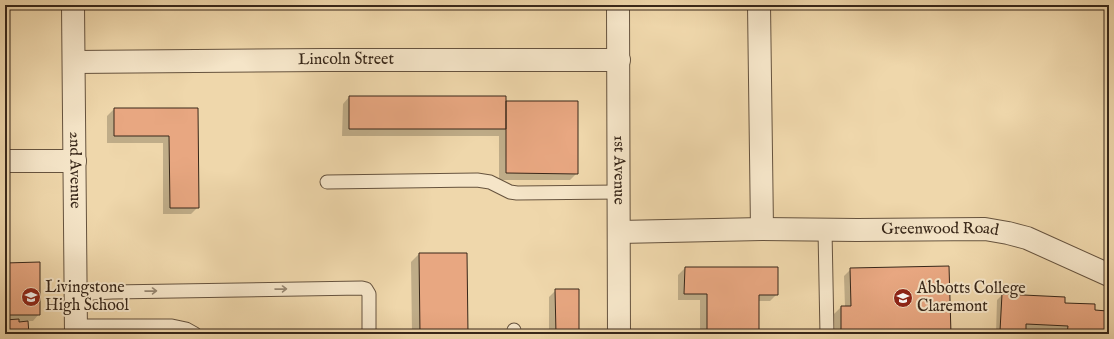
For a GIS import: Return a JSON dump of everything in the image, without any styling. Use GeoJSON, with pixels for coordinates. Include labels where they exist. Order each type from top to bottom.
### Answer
{"type":"FeatureCollection","features":[{"type":"Feature","properties":{"kind":"street","name":"2nd Avenue"},"geometry":{"type":"LineString","coordinates":[[73,5],[76,330]]}},
{"type":"Feature","properties":{"kind":"street","name":"1st Avenue"},"geometry":{"type":"LineString","coordinates":[[618,5],[619,334]]}},
{"type":"Feature","properties":{"kind":"street"},"geometry":{"type":"LineString","coordinates":[[759,5],[762,229]]}},
{"type":"Feature","properties":{"kind":"street","name":"Lincoln Street"},"geometry":{"type":"LineString","coordinates":[[74,62],[619,60]]}},
{"type":"Feature","properties":{"kind":"street"},"geometry":{"type":"LineString","coordinates":[[5,161],[75,161]]}},
{"type":"Feature","properties":{"kind":"street","name":"Greenwood Road"},"geometry":{"type":"LineString","coordinates":[[619,232],[762,229],[985,229],[1008,232],[1026,238],[1109,275]]}},
{"type":"Feature","properties":{"kind":"lane"},"geometry":{"type":"LineString","coordinates":[[327,182],[477,180],[490,182],[510,192],[517,193],[619,192]]}},
{"type":"Feature","properties":{"kind":"lane"},"geometry":{"type":"LineString","coordinates":[[825,230],[827,334]]}},
{"type":"Feature","properties":{"kind":"lane"},"geometry":{"type":"LineString","coordinates":[[76,294],[362,288],[366,289],[369,294],[369,334]]}},
{"type":"Feature","properties":{"kind":"lane"},"geometry":{"type":"LineString","coordinates":[[76,330],[172,326],[186,329],[195,334]]}},
{"type":"Feature","properties":{"kind":"building"},"geometry":{"type":"Polygon","coordinates":[[[349,96],[506,96],[506,129],[349,129],[349,96]]]}},
{"type":"Feature","properties":{"kind":"building"},"geometry":{"type":"Polygon","coordinates":[[[506,101],[578,101],[578,174],[506,173],[506,101]]]}},
{"type":"Feature","properties":{"kind":"building"},"geometry":{"type":"Polygon","coordinates":[[[114,108],[198,108],[199,208],[170,208],[169,136],[114,136],[114,108]]]}},
{"type":"Feature","properties":{"kind":"building"},"geometry":{"type":"Polygon","coordinates":[[[419,253],[467,253],[468,334],[420,334],[419,253]]]}},
{"type":"Feature","properties":{"kind":"building"},"geometry":{"type":"Polygon","coordinates":[[[40,262],[40,315],[5,315],[5,263],[40,262]]]}},
{"type":"Feature","properties":{"kind":"building"},"geometry":{"type":"Polygon","coordinates":[[[949,266],[951,334],[841,334],[841,306],[851,306],[850,268],[949,266]]]}},
{"type":"Feature","properties":{"kind":"building"},"geometry":{"type":"Polygon","coordinates":[[[685,267],[778,267],[778,295],[759,295],[759,334],[707,334],[707,294],[684,294],[685,267]]]}},
{"type":"Feature","properties":{"kind":"building"},"geometry":{"type":"Polygon","coordinates":[[[555,289],[579,289],[579,334],[556,334],[555,289]]]}},
{"type":"Feature","properties":{"kind":"building"},"geometry":{"type":"Polygon","coordinates":[[[1002,294],[1065,297],[1065,303],[1095,304],[1095,310],[1107,311],[1106,333],[1067,334],[1068,326],[1026,324],[1026,332],[1000,331],[1002,294]]]}},
{"type":"Feature","properties":{"kind":"building"},"geometry":{"type":"Polygon","coordinates":[[[19,319],[19,322],[28,321],[29,334],[5,334],[5,320],[19,319]]]}},
{"type":"Feature","properties":{"kind":"place","name":"Livingstone High School"},"geometry":{"type":"Point","coordinates":[31,297]}},
{"type":"Feature","properties":{"kind":"place","name":"Abbotts College Claremont"},"geometry":{"type":"Point","coordinates":[903,298]}}]}
